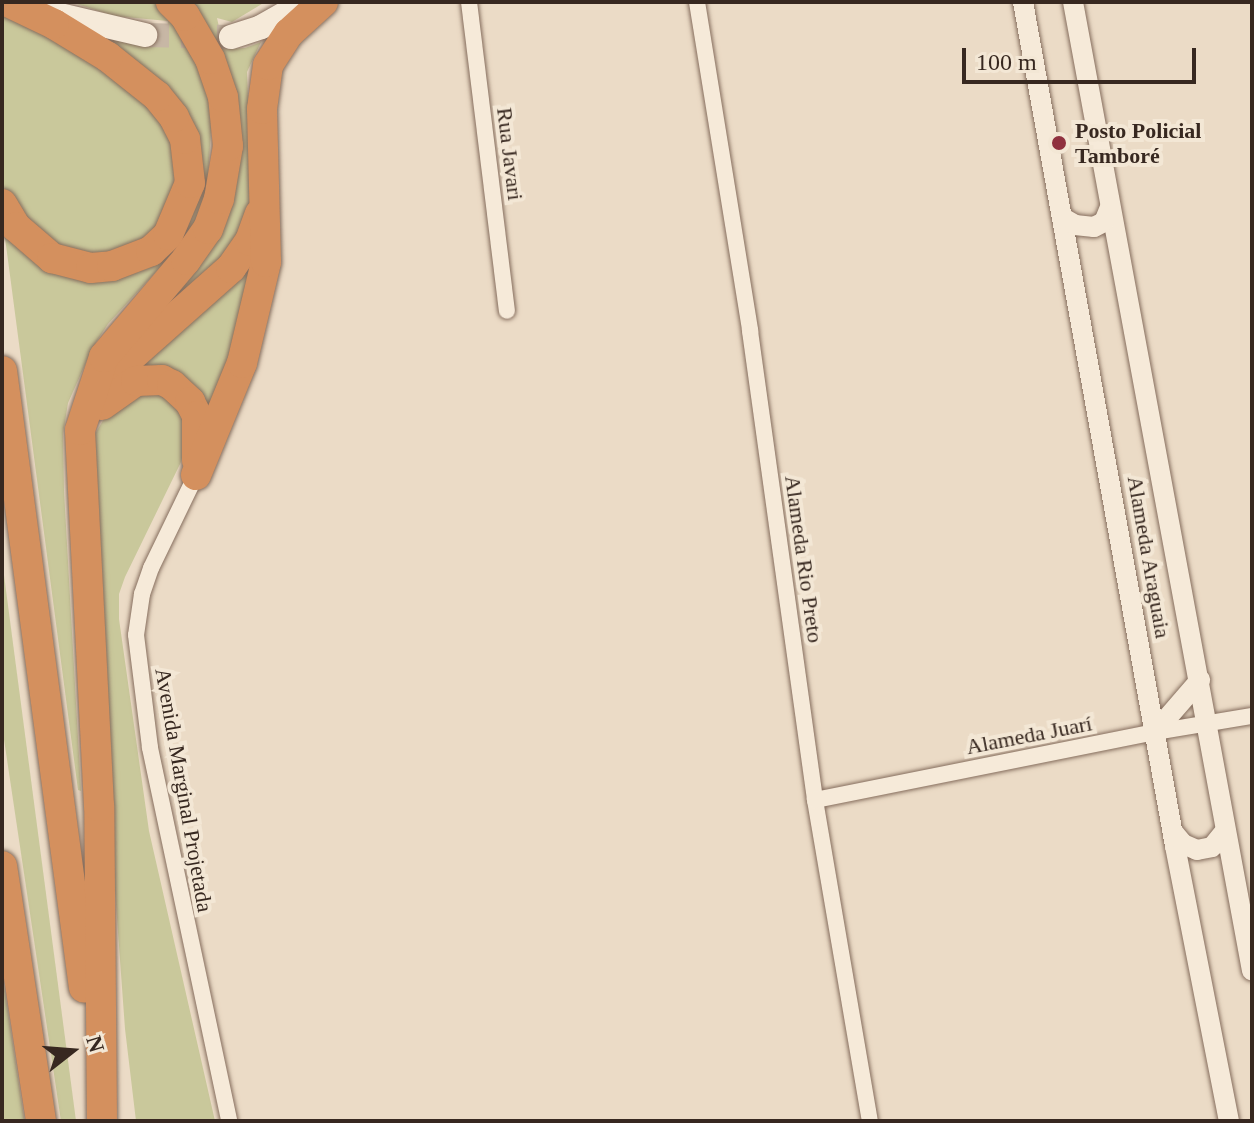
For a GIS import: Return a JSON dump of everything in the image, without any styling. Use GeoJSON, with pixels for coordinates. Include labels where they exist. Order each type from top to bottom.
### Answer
{"type":"FeatureCollection","features":[{"type":"Feature","properties":{"kind":"highway"},"geometry":{"type":"LineString","coordinates":[[2,204],[16,227],[52,258],[91,268],[112,266],[151,251],[168,235],[190,183],[185,139],[174,117],[157,96],[108,57],[54,24],[9,2]]}},
{"type":"Feature","properties":{"kind":"highway"},"geometry":{"type":"LineString","coordinates":[[102,1121],[99,806],[83,418],[104,357],[186,260],[208,229],[225,173],[227,120],[223,97],[210,59],[185,16],[171,2]]}},
{"type":"Feature","properties":{"kind":"highway"},"geometry":{"type":"LineString","coordinates":[[196,475],[227,408],[254,319],[266,262],[262,109],[268,65],[289,33],[323,2]]}},
{"type":"Feature","properties":{"kind":"highway"},"geometry":{"type":"LineString","coordinates":[[83,418],[125,362],[215,285],[237,262],[250,241],[266,198]]}},
{"type":"Feature","properties":{"kind":"highway"},"geometry":{"type":"LineString","coordinates":[[2,371],[102,1121]]}},
{"type":"Feature","properties":{"kind":"highway"},"geometry":{"type":"LineString","coordinates":[[83,418],[136,381],[162,380],[181,392],[197,416],[196,475]]}},
{"type":"Feature","properties":{"kind":"highway"},"geometry":{"type":"LineString","coordinates":[[2,866],[41,1121]]}},
{"type":"Feature","properties":{"kind":"main road"},"geometry":{"type":"LineString","coordinates":[[9,2],[97,26],[145,35]]}},
{"type":"Feature","properties":{"kind":"main road"},"geometry":{"type":"LineString","coordinates":[[231,37],[261,27],[305,2]]}},
{"type":"Feature","properties":{"kind":"street","name":"Rua Javari"},"geometry":{"type":"LineString","coordinates":[[469,2],[507,311]]}},
{"type":"Feature","properties":{"kind":"street","name":"Alameda Rio Preto"},"geometry":{"type":"LineString","coordinates":[[697,2],[750,331],[815,800],[870,1121]]}},
{"type":"Feature","properties":{"kind":"street","name":"Alameda Araguaia"},"geometry":{"type":"LineString","coordinates":[[1023,2],[1181,876],[1229,1121]]}},
{"type":"Feature","properties":{"kind":"street","name":"Alameda Araguaia"},"geometry":{"type":"LineString","coordinates":[[1073,2],[1209,724],[1225,831],[1252,971]]}},
{"type":"Feature","properties":{"kind":"street"},"geometry":{"type":"LineString","coordinates":[[1063,218],[1075,225],[1094,227],[1104,222],[1110,207]]}},
{"type":"Feature","properties":{"kind":"street","name":"Avenida Marginal Projetada"},"geometry":{"type":"LineString","coordinates":[[196,475],[155,558],[142,594],[136,635],[150,748],[229,1121]]}},
{"type":"Feature","properties":{"kind":"street"},"geometry":{"type":"LineString","coordinates":[[1155,732],[1200,680]]}},
{"type":"Feature","properties":{"kind":"street","name":"Alameda Juarí"},"geometry":{"type":"LineString","coordinates":[[815,800],[1155,732],[1252,716]]}},
{"type":"Feature","properties":{"kind":"street"},"geometry":{"type":"LineString","coordinates":[[1173,832],[1183,844],[1197,850],[1212,847],[1225,831]]}},
{"type":"Feature","properties":{"kind":"street"},"geometry":{"type":"LineString","coordinates":[[1181,876],[1207,859],[1224,862],[1233,869]]}},
{"type":"Feature","properties":{"kind":"green space"},"geometry":{"type":"Polygon","coordinates":[[[71,2],[157,2],[169,14],[205,80],[212,115],[207,192],[198,217],[186,239],[108,324],[93,347],[68,403],[63,434],[64,491],[81,791],[78,790],[4,230],[28,252],[145,260],[199,162],[97,36],[166,46],[168,21],[114,16],[71,2]]]}},
{"type":"Feature","properties":{"kind":"green space"},"geometry":{"type":"Polygon","coordinates":[[[186,2],[265,2],[232,22],[217,18],[224,49],[245,48],[261,42],[247,72],[252,196],[248,222],[220,272],[127,334],[230,177],[186,2]]]}},
{"type":"Feature","properties":{"kind":"green space"},"geometry":{"type":"Polygon","coordinates":[[[2,8],[75,45],[165,116],[183,179],[159,230],[109,256],[54,250],[7,196],[2,181],[2,8]]]}},
{"type":"Feature","properties":{"kind":"green space"},"geometry":{"type":"Polygon","coordinates":[[[258,249],[214,413],[139,371],[144,350],[258,249]]]}},
{"type":"Feature","properties":{"kind":"green space"},"geometry":{"type":"Polygon","coordinates":[[[135,389],[176,394],[188,434],[181,462],[125,577],[119,594],[119,619],[149,831],[215,1121],[136,1121],[125,1029],[85,473],[95,434],[108,412],[135,389]]]}},
{"type":"Feature","properties":{"kind":"green space"},"geometry":{"type":"Polygon","coordinates":[[[2,560],[76,1121],[61,1121],[2,726],[2,560]]]}},
{"type":"Feature","properties":{"kind":"green space"},"geometry":{"type":"Polygon","coordinates":[[[2,972],[24,1117],[25,1121],[2,1121],[2,972]]]}},
{"type":"Feature","properties":{"kind":"tunnel"},"geometry":{"type":"LineString","coordinates":[[145,35],[231,37]]}},
{"type":"Feature","properties":{"kind":"place","name":"Posto Policial Tamboré"},"geometry":{"type":"Point","coordinates":[1059,143]}}]}
